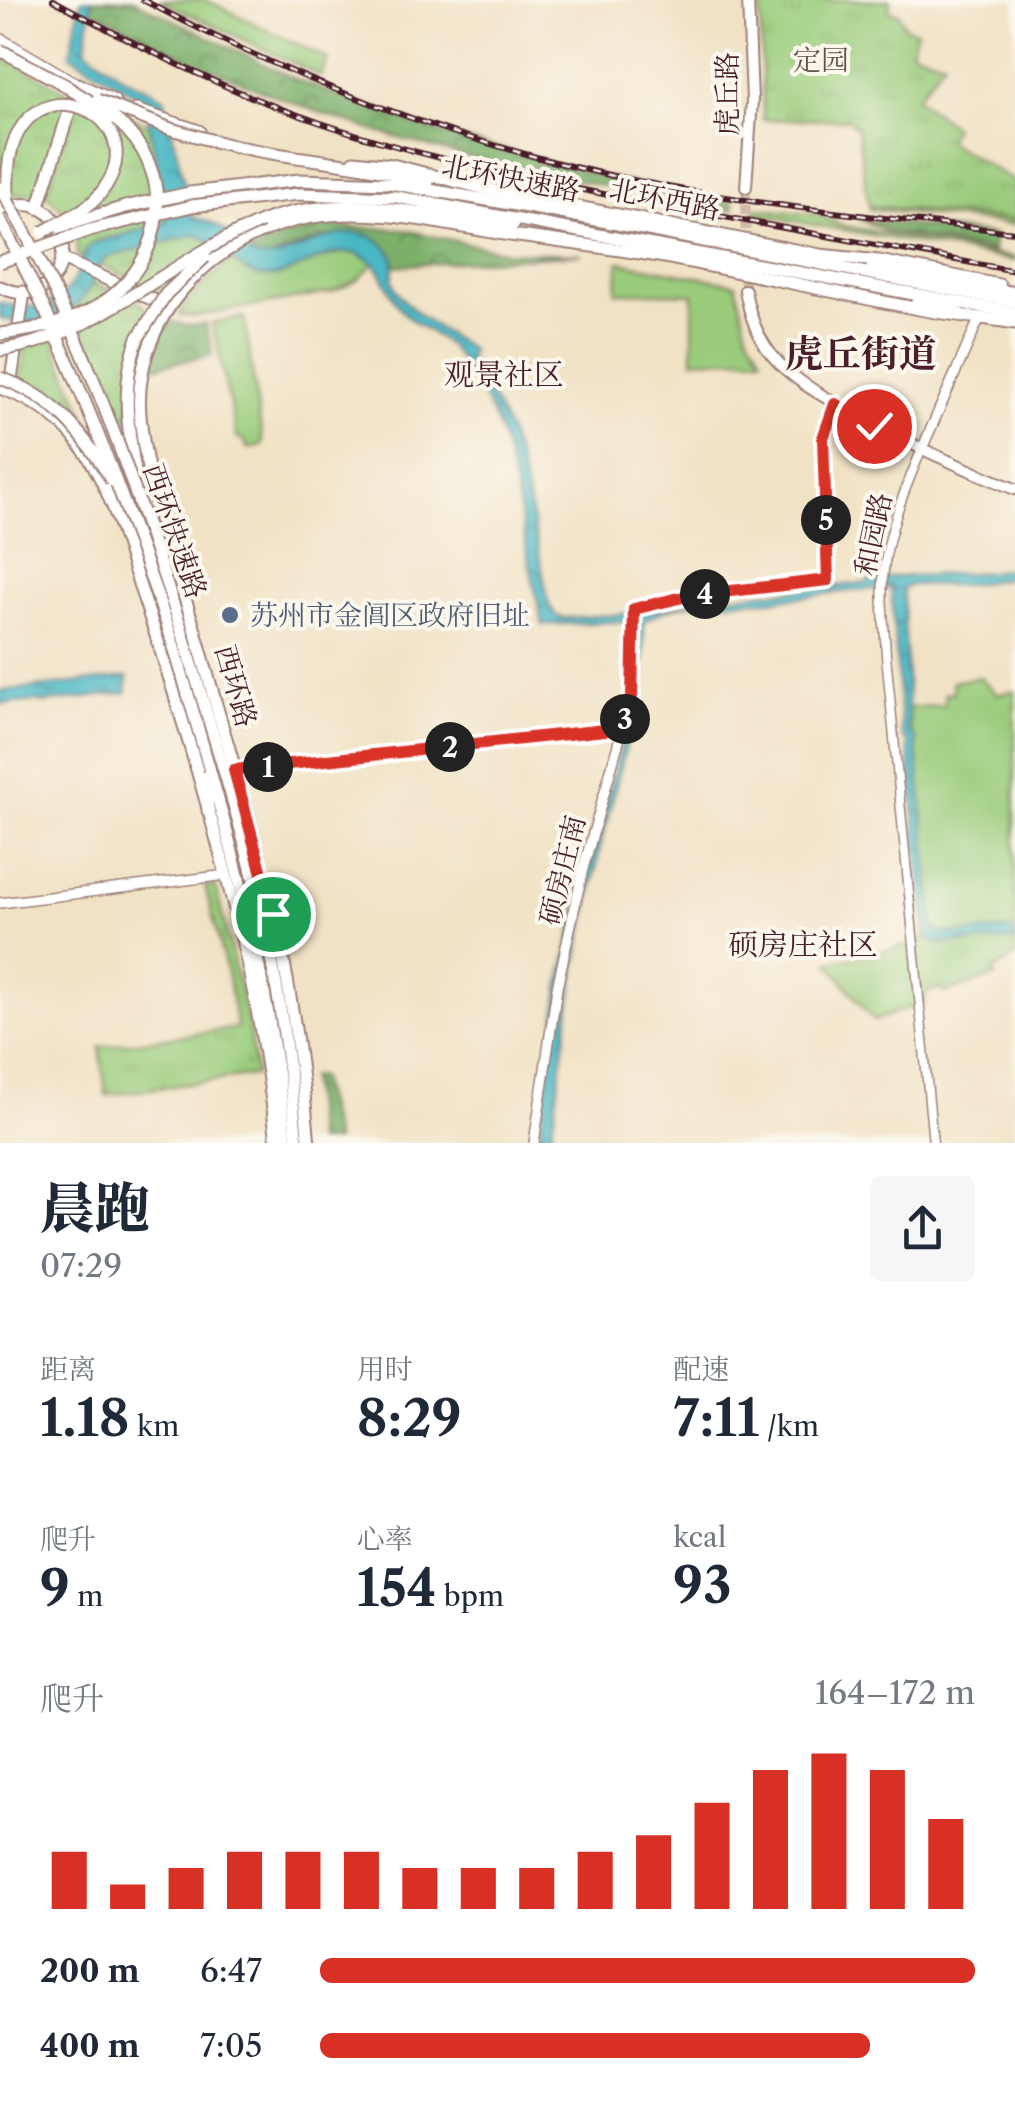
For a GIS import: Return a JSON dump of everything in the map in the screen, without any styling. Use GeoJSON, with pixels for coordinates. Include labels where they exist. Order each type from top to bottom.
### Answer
{"type":"FeatureCollection","features":[{"type":"Feature","properties":{"kind":"main road","name":"虎丘路"},"geometry":{"type":"LineString","coordinates":[[746,187],[752,100],[748,0]]}},
{"type":"Feature","properties":{"kind":"main road"},"geometry":{"type":"LineString","coordinates":[[0,50],[64,85],[144,119],[220,143],[293,159],[391,171],[485,199]]}},
{"type":"Feature","properties":{"kind":"main road","name":"北环西路"},"geometry":{"type":"LineString","coordinates":[[78,84],[144,113],[272,150],[392,165],[482,188],[820,256],[879,261],[1015,291]]}},
{"type":"Feature","properties":{"kind":"main road"},"geometry":{"type":"LineString","coordinates":[[38,208],[78,84]]}},
{"type":"Feature","properties":{"kind":"main road"},"geometry":{"type":"LineString","coordinates":[[0,334],[56,324],[100,305],[132,278],[147,254],[154,232],[157,192],[143,152],[123,126],[64,85]]}},
{"type":"Feature","properties":{"kind":"main road"},"geometry":{"type":"LineString","coordinates":[[23,296],[50,281],[64,260],[64,242],[61,230],[49,214],[21,204],[6,208],[2,152],[16,120],[32,110],[56,104],[76,107],[104,128],[112,146],[113,164],[108,182],[91,203],[43,232]]}},
{"type":"Feature","properties":{"kind":"main road","name":"北环快速路"},"geometry":{"type":"LineString","coordinates":[[0,262],[191,199],[277,182],[340,180],[390,182],[485,199],[1015,302]]}},
{"type":"Feature","properties":{"kind":"main road","name":"西环快速路"},"geometry":{"type":"LineString","coordinates":[[0,188],[6,208],[79,345],[140,502],[265,962]]}},
{"type":"Feature","properties":{"kind":"main road","name":"北环快速路"},"geometry":{"type":"LineString","coordinates":[[0,249],[126,206],[280,194],[367,194],[438,203],[1015,313]]}},
{"type":"Feature","properties":{"kind":"main road"},"geometry":{"type":"LineString","coordinates":[[140,502],[127,411],[129,372],[136,343],[154,310],[179,279],[261,222],[316,207],[382,206],[492,223],[562,228]]}},
{"type":"Feature","properties":{"kind":"main road","name":"北环西路"},"geometry":{"type":"LineString","coordinates":[[167,306],[244,236],[319,216],[401,217],[668,258],[1015,324]]}},
{"type":"Feature","properties":{"kind":"main road","name":"西环快速路"},"geometry":{"type":"LineString","coordinates":[[0,220],[64,349],[174,626],[220,759],[252,873],[297,1143]]}},
{"type":"Feature","properties":{"kind":"main road"},"geometry":{"type":"LineString","coordinates":[[0,234],[74,387],[116,489]]}},
{"type":"Feature","properties":{"kind":"main road"},"geometry":{"type":"LineString","coordinates":[[0,350],[38,342],[86,323],[205,248],[244,236]]}},
{"type":"Feature","properties":{"kind":"main road"},"geometry":{"type":"LineString","coordinates":[[64,260],[167,306]]}},
{"type":"Feature","properties":{"kind":"main road"},"geometry":{"type":"LineString","coordinates":[[772,266],[826,283],[960,314]]}},
{"type":"Feature","properties":{"kind":"main road"},"geometry":{"type":"LineString","coordinates":[[829,267],[887,269],[1015,291]]}},
{"type":"Feature","properties":{"kind":"main road"},"geometry":{"type":"LineString","coordinates":[[0,287],[23,296]]}},
{"type":"Feature","properties":{"kind":"main road"},"geometry":{"type":"LineString","coordinates":[[745,290],[753,324],[774,358],[796,378],[921,451],[1015,489]]}},
{"type":"Feature","properties":{"kind":"main road"},"geometry":{"type":"LineString","coordinates":[[23,296],[5,390],[44,408],[73,435],[98,474],[125,545],[164,656],[239,921],[260,1017],[276,1143]]}},
{"type":"Feature","properties":{"kind":"main road","name":"西环路"},"geometry":{"type":"LineString","coordinates":[[167,306],[147,349],[139,393],[143,441],[273,914],[310,1143]]}},
{"type":"Feature","properties":{"kind":"main road"},"geometry":{"type":"LineString","coordinates":[[0,378],[42,398],[68,419],[88,443],[126,506]]}},
{"type":"Feature","properties":{"kind":"main road"},"geometry":{"type":"LineString","coordinates":[[125,545],[165,532]]}},
{"type":"Feature","properties":{"kind":"main road"},"geometry":{"type":"LineString","coordinates":[[204,748],[208,811]]}},
{"type":"Feature","properties":{"kind":"main road"},"geometry":{"type":"LineString","coordinates":[[220,759],[244,804]]}},
{"type":"Feature","properties":{"kind":"main road"},"geometry":{"type":"LineString","coordinates":[[265,962],[273,914]]}},
{"type":"Feature","properties":{"kind":"main road"},"geometry":{"type":"LineString","coordinates":[[239,921],[265,962]]}},
{"type":"Feature","properties":{"kind":"main road","name":"西环快速路"},"geometry":{"type":"LineString","coordinates":[[283,1062],[286,1143]]}},
{"type":"Feature","properties":{"kind":"street"},"geometry":{"type":"LineString","coordinates":[[0,38],[78,84]]}},
{"type":"Feature","properties":{"kind":"street","name":"和园路"},"geometry":{"type":"LineString","coordinates":[[933,1143],[886,655],[883,574],[899,504],[980,317]]}},
{"type":"Feature","properties":{"kind":"street","name":"硕房庄南"},"geometry":{"type":"LineString","coordinates":[[534,1143],[557,988],[583,869],[632,698],[634,615],[687,596],[828,580],[823,438],[835,404]]}},
{"type":"Feature","properties":{"kind":"street"},"geometry":{"type":"LineString","coordinates":[[234,770],[623,728]]}},
{"type":"Feature","properties":{"kind":"street"},"geometry":{"type":"LineString","coordinates":[[0,904],[227,875]]}},
{"type":"Feature","properties":{"kind":"green space"},"geometry":{"type":"Polygon","coordinates":[[[92,0],[133,0],[295,79],[430,130],[608,178],[734,203],[733,210],[491,162],[362,127],[269,94],[179,54],[91,9],[92,0]]]}},
{"type":"Feature","properties":{"kind":"green space"},"geometry":{"type":"Polygon","coordinates":[[[159,0],[206,0],[328,59],[321,76],[159,0]]]}},
{"type":"Feature","properties":{"kind":"green space","name":"定园"},"geometry":{"type":"Polygon","coordinates":[[[760,0],[890,0],[889,11],[898,13],[906,28],[917,31],[911,51],[944,61],[916,98],[954,127],[947,141],[1015,182],[1015,220],[869,206],[857,129],[848,119],[763,120],[760,0]]]}},
{"type":"Feature","properties":{"kind":"green space"},"geometry":{"type":"Polygon","coordinates":[[[0,55],[71,94],[40,186],[34,193],[0,197],[0,55]]]}},
{"type":"Feature","properties":{"kind":"green space"},"geometry":{"type":"Polygon","coordinates":[[[77,96],[150,125],[169,217],[163,225],[95,242],[82,259],[77,256],[70,222],[46,196],[77,96]]]}},
{"type":"Feature","properties":{"kind":"green space"},"geometry":{"type":"Polygon","coordinates":[[[869,206],[1015,220],[1015,225],[870,209],[869,206]]]}},
{"type":"Feature","properties":{"kind":"green space"},"geometry":{"type":"Polygon","coordinates":[[[756,208],[819,215],[840,225],[1015,261],[755,214],[756,208]]]}},
{"type":"Feature","properties":{"kind":"green space"},"geometry":{"type":"Polygon","coordinates":[[[859,219],[994,235],[993,251],[887,231],[859,219]]]}},
{"type":"Feature","properties":{"kind":"green space"},"geometry":{"type":"Polygon","coordinates":[[[323,226],[400,229],[507,252],[582,254],[394,266],[392,254],[384,246],[350,235],[309,242],[270,258],[249,253],[279,238],[323,226]]]}},
{"type":"Feature","properties":{"kind":"green space"},"geometry":{"type":"Polygon","coordinates":[[[193,235],[213,247],[162,294],[99,264],[110,256],[193,235]]]}},
{"type":"Feature","properties":{"kind":"green space"},"geometry":{"type":"Polygon","coordinates":[[[340,253],[355,253],[375,262],[358,280],[333,292],[193,317],[179,315],[189,298],[230,260],[260,274],[273,274],[340,253]]]}},
{"type":"Feature","properties":{"kind":"green space"},"geometry":{"type":"Polygon","coordinates":[[[619,262],[736,284],[747,332],[762,357],[693,360],[693,294],[616,292],[619,262]]]}},
{"type":"Feature","properties":{"kind":"green space"},"geometry":{"type":"Polygon","coordinates":[[[92,282],[142,304],[149,314],[140,331],[126,431],[73,306],[92,282]]]}},
{"type":"Feature","properties":{"kind":"green space"},"geometry":{"type":"Polygon","coordinates":[[[244,317],[263,444],[248,449],[244,440],[237,437],[212,323],[244,317]]]}},
{"type":"Feature","properties":{"kind":"green space"},"geometry":{"type":"Polygon","coordinates":[[[171,321],[188,326],[206,324],[212,355],[148,368],[171,321]]]}},
{"type":"Feature","properties":{"kind":"green space"},"geometry":{"type":"Polygon","coordinates":[[[45,322],[96,442],[57,403],[20,381],[29,324],[45,322]]]}},
{"type":"Feature","properties":{"kind":"green space"},"geometry":{"type":"Polygon","coordinates":[[[980,677],[997,694],[1015,691],[1015,957],[993,971],[996,976],[944,993],[941,988],[924,993],[925,1002],[874,1021],[828,962],[918,944],[925,930],[934,926],[908,708],[945,705],[944,694],[953,693],[952,682],[980,677]]]}},
{"type":"Feature","properties":{"kind":"green space"},"geometry":{"type":"Polygon","coordinates":[[[215,885],[248,1023],[256,1075],[106,1095],[100,1047],[237,1028],[205,886],[215,885]]]}},
{"type":"Feature","properties":{"kind":"green space"},"geometry":{"type":"Polygon","coordinates":[[[319,1076],[335,1141],[316,1142],[310,1077],[319,1076]]]}},
{"type":"Feature","properties":{"kind":"water"},"geometry":{"type":"Polygon","coordinates":[[[81,0],[92,0],[88,51],[125,78],[164,97],[192,217],[218,226],[257,257],[271,258],[343,234],[361,234],[378,241],[394,257],[393,281],[404,300],[471,350],[468,356],[499,412],[515,452],[549,605],[556,616],[639,613],[718,597],[866,583],[872,578],[1015,568],[1015,577],[967,585],[903,588],[909,732],[916,739],[934,927],[942,934],[1015,930],[1015,940],[940,944],[930,939],[925,930],[908,742],[902,736],[891,588],[710,602],[659,613],[644,622],[643,698],[630,731],[601,843],[575,971],[550,1143],[538,1143],[560,987],[581,891],[635,696],[637,621],[543,625],[514,486],[494,418],[455,353],[402,311],[379,270],[367,258],[345,252],[332,254],[269,277],[247,271],[210,242],[193,235],[105,258],[83,298],[63,314],[26,322],[0,318],[0,302],[34,306],[63,293],[91,244],[168,222],[145,101],[70,55],[81,0]]]}},
{"type":"Feature","properties":{"kind":"water"},"geometry":{"type":"Polygon","coordinates":[[[128,677],[126,693],[0,704],[0,691],[128,677]]]}},
{"type":"Feature","properties":{"kind":"tunnel"},"geometry":{"type":"LineString","coordinates":[[745,290],[746,187]]}},
{"type":"Feature","properties":{"kind":"railway"},"geometry":{"type":"LineString","coordinates":[[53,0],[218,83],[368,138],[606,195],[1015,271]]}},
{"type":"Feature","properties":{"kind":"railway"},"geometry":{"type":"LineString","coordinates":[[143,0],[335,89],[434,126],[536,157],[714,195],[1015,232]]}},
{"type":"Feature","properties":{"kind":"place","name":"苏州市金阊区政府旧址"},"geometry":{"type":"Point","coordinates":[230,615]}},
{"type":"Feature","properties":{"kind":"district","name":"虎丘街道"},"geometry":{"type":"Point","coordinates":[861,353]}},
{"type":"Feature","properties":{"kind":"district","name":"观景社区"},"geometry":{"type":"Point","coordinates":[504,374]}},
{"type":"Feature","properties":{"kind":"district","name":"硕房庄社区"},"geometry":{"type":"Point","coordinates":[803,944]}},
{"type":"Feature","properties":{"kind":"route"},"geometry":{"type":"LineString","coordinates":[[273,914],[234,770],[623,728],[632,698],[634,609],[687,596],[828,580],[823,438],[835,404],[874,426]]}}]}
